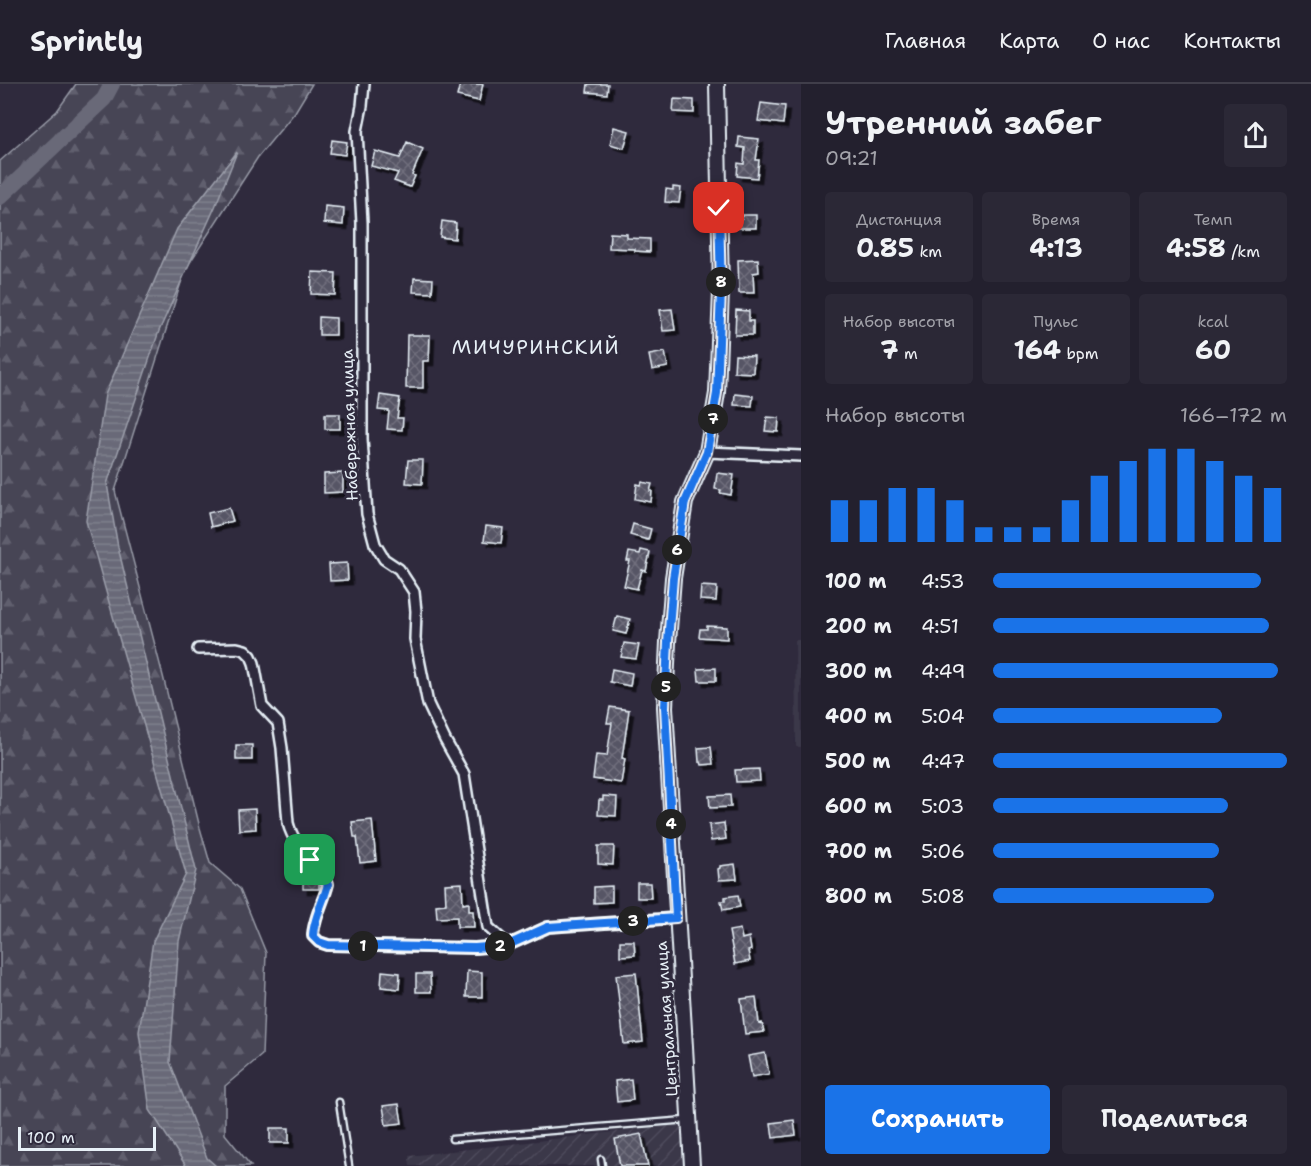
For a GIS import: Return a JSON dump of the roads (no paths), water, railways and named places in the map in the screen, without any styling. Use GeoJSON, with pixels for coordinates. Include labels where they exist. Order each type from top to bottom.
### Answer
{"type":"FeatureCollection","features":[{"type":"Feature","properties":{"kind":"street","name":"Набережная улица"},"geometry":{"type":"LineString","coordinates":[[364,84],[357,131],[362,222],[362,439],[367,514],[375,544],[384,560],[399,569],[414,592],[415,639],[428,704],[464,774],[488,927],[508,945]]}},
{"type":"Feature","properties":{"kind":"street","name":"Центральная улица"},"geometry":{"type":"LineString","coordinates":[[692,1166],[665,707],[673,578],[685,502],[707,452],[717,393],[720,303],[717,84]]}},
{"type":"Feature","properties":{"kind":"street"},"geometry":{"type":"LineString","coordinates":[[707,452],[801,456]]}},
{"type":"Feature","properties":{"kind":"street"},"geometry":{"type":"LineString","coordinates":[[198,649],[237,648],[245,650],[254,663],[262,706],[278,723],[291,834],[328,884],[313,927],[313,936],[319,942],[328,945],[475,948],[508,945],[548,927],[676,918]]}},
{"type":"Feature","properties":{"kind":"lane"},"geometry":{"type":"LineString","coordinates":[[339,1102],[349,1166]]}},
{"type":"Feature","properties":{"kind":"lane"},"geometry":{"type":"LineString","coordinates":[[453,1139],[690,1120]]}},
{"type":"Feature","properties":{"kind":"lane"},"geometry":{"type":"LineString","coordinates":[[601,1159],[602,1166]]}},
{"type":"Feature","properties":{"kind":"water"},"geometry":{"type":"Polygon","coordinates":[[[237,152],[215,207],[159,331],[107,484],[118,547],[196,870],[179,941],[170,1062],[207,1158],[216,1166],[186,1166],[150,1110],[139,1032],[153,941],[186,874],[86,521],[105,395],[177,229],[237,152]]]}},
{"type":"Feature","properties":{"kind":"waterway"},"geometry":{"type":"LineString","coordinates":[[0,197],[104,99],[112,84]]}},
{"type":"Feature","properties":{"kind":"district","name":"МИЧУРИНСКИЙ"},"geometry":{"type":"Point","coordinates":[536,347]}}]}
